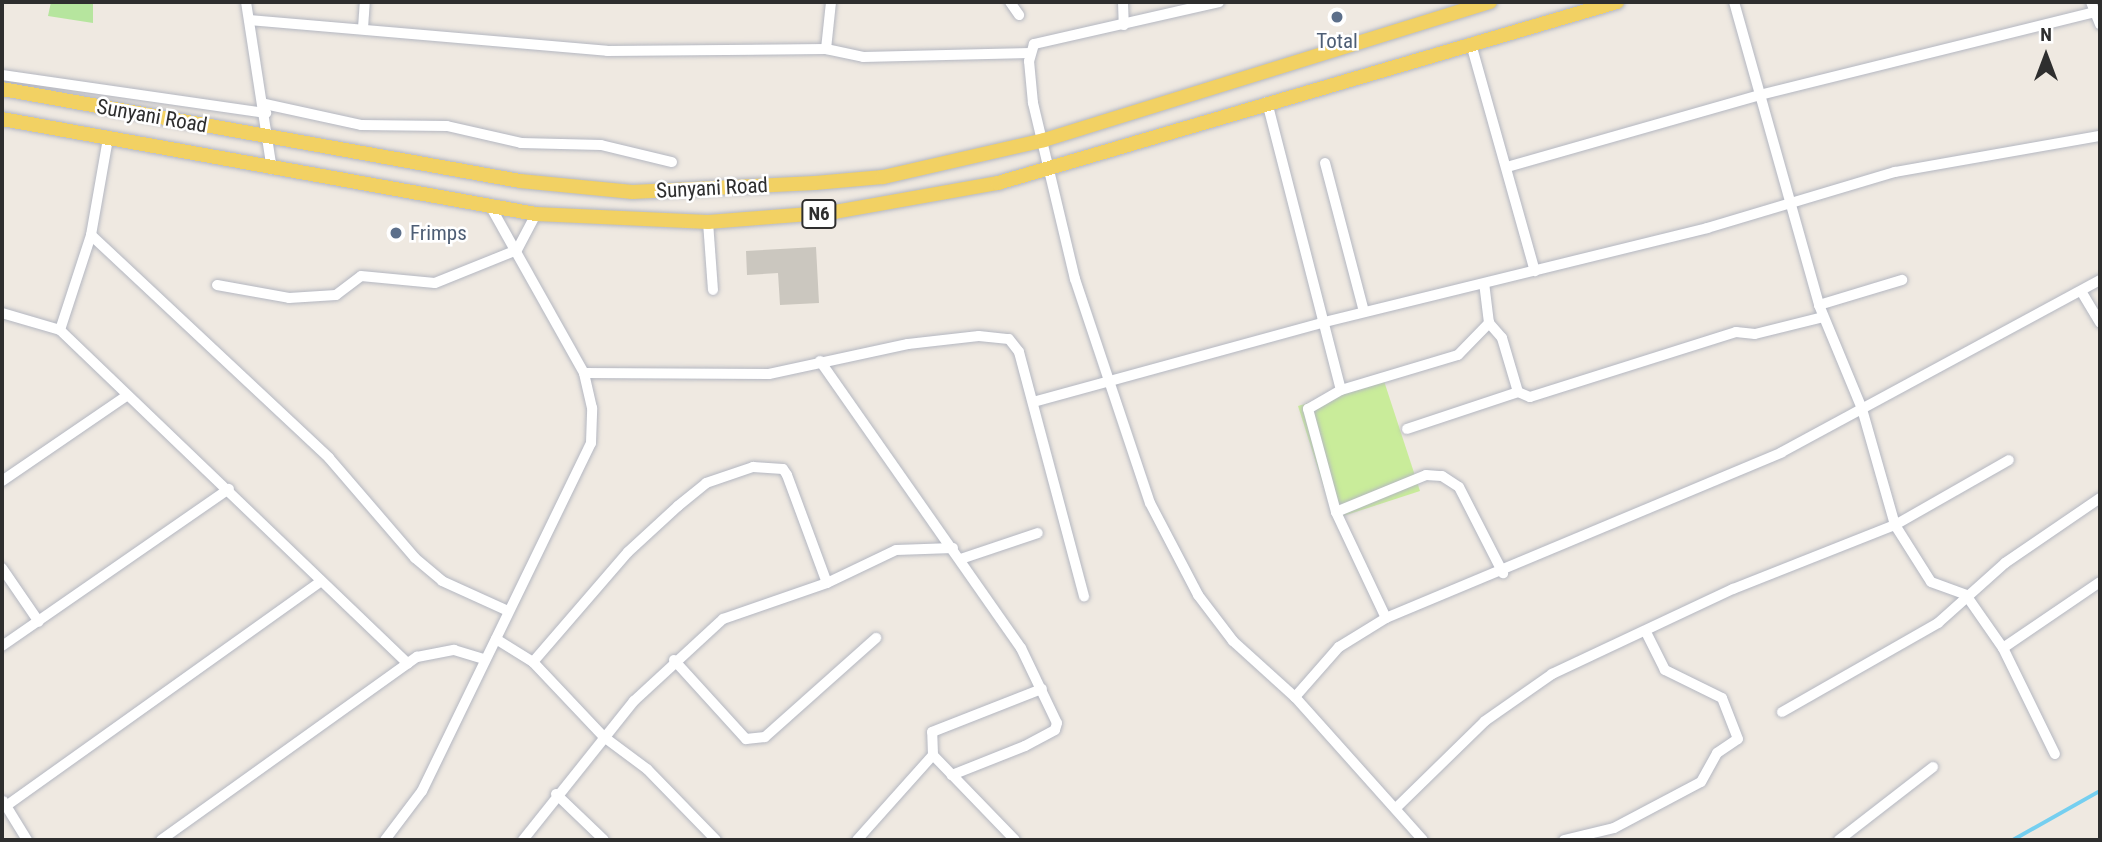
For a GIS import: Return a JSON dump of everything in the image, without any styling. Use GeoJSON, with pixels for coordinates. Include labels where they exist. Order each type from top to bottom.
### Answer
{"type":"FeatureCollection","features":[{"type":"Feature","properties":{"kind":"main road","name":"Sunyani Road"},"geometry":{"type":"LineString","coordinates":[[2,89],[520,181],[632,192],[883,177],[1044,140],[1490,2]]}},
{"type":"Feature","properties":{"kind":"main road","name":"N6"},"geometry":{"type":"LineString","coordinates":[[2,119],[536,214],[708,222],[930,198],[1050,170],[1267,102],[1617,2]]}},
{"type":"Feature","properties":{"kind":"street"},"geometry":{"type":"LineString","coordinates":[[246,2],[265,109],[272,169]]}},
{"type":"Feature","properties":{"kind":"street"},"geometry":{"type":"LineString","coordinates":[[363,28],[365,2]]}},
{"type":"Feature","properties":{"kind":"street"},"geometry":{"type":"LineString","coordinates":[[826,49],[831,2]]}},
{"type":"Feature","properties":{"kind":"street"},"geometry":{"type":"LineString","coordinates":[[1010,2],[1018,15]]}},
{"type":"Feature","properties":{"kind":"street"},"geometry":{"type":"LineString","coordinates":[[1124,2],[1124,24]]}},
{"type":"Feature","properties":{"kind":"street"},"geometry":{"type":"LineString","coordinates":[[1219,2],[1034,44],[1030,53],[1032,103],[1044,140],[1106,383],[1150,503],[1198,595],[1233,641],[1295,697],[1423,840]]}},
{"type":"Feature","properties":{"kind":"street"},"geometry":{"type":"LineString","coordinates":[[1734,2],[1819,305],[1862,409],[1895,525],[1931,582],[1966,595],[2003,648],[2055,754]]}},
{"type":"Feature","properties":{"kind":"street"},"geometry":{"type":"LineString","coordinates":[[1507,167],[1760,95],[2096,9],[2100,24]]}},
{"type":"Feature","properties":{"kind":"street"},"geometry":{"type":"LineString","coordinates":[[249,20],[607,51],[826,49],[863,57],[1030,53]]}},
{"type":"Feature","properties":{"kind":"street"},"geometry":{"type":"LineString","coordinates":[[1471,44],[1535,271]]}},
{"type":"Feature","properties":{"kind":"street"},"geometry":{"type":"LineString","coordinates":[[2,75],[265,109],[361,125],[447,126],[521,143],[601,145],[672,162]]}},
{"type":"Feature","properties":{"kind":"street"},"geometry":{"type":"LineString","coordinates":[[1267,102],[1321,323],[1341,390]]}},
{"type":"Feature","properties":{"kind":"street"},"geometry":{"type":"LineString","coordinates":[[1033,402],[1321,323],[1483,285],[1980,153],[2007,157],[2072,138],[2100,136]]}},
{"type":"Feature","properties":{"kind":"street"},"geometry":{"type":"LineString","coordinates":[[60,330],[91,235],[108,139]]}},
{"type":"Feature","properties":{"kind":"street"},"geometry":{"type":"LineString","coordinates":[[1325,163],[1364,312]]}},
{"type":"Feature","properties":{"kind":"street"},"geometry":{"type":"LineString","coordinates":[[385,840],[422,791],[484,659],[587,460],[592,408],[584,373],[491,207]]}},
{"type":"Feature","properties":{"kind":"street"},"geometry":{"type":"LineString","coordinates":[[217,285],[289,299],[326,298],[361,276],[435,283],[517,250],[536,214]]}},
{"type":"Feature","properties":{"kind":"street"},"geometry":{"type":"LineString","coordinates":[[708,222],[713,290]]}},
{"type":"Feature","properties":{"kind":"street"},"geometry":{"type":"LineString","coordinates":[[91,235],[329,458],[415,558],[442,581],[508,611]]}},
{"type":"Feature","properties":{"kind":"street"},"geometry":{"type":"LineString","coordinates":[[1819,305],[1902,280]]}},
{"type":"Feature","properties":{"kind":"street"},"geometry":{"type":"LineString","coordinates":[[1295,697],[1339,647],[1386,618],[1503,573],[1782,452],[2100,280]]}},
{"type":"Feature","properties":{"kind":"street"},"geometry":{"type":"LineString","coordinates":[[1483,285],[1489,323],[1503,338],[1518,392]]}},
{"type":"Feature","properties":{"kind":"street"},"geometry":{"type":"LineString","coordinates":[[2081,291],[2100,323]]}},
{"type":"Feature","properties":{"kind":"street"},"geometry":{"type":"LineString","coordinates":[[2,313],[60,330],[126,396],[229,489],[320,581],[408,664]]}},
{"type":"Feature","properties":{"kind":"street"},"geometry":{"type":"LineString","coordinates":[[1407,429],[1518,392],[1530,397],[1736,332],[1755,334],[1823,317]]}},
{"type":"Feature","properties":{"kind":"street"},"geometry":{"type":"LineString","coordinates":[[1386,618],[1336,512],[1308,409],[1314,400],[1341,390],[1452,358],[1489,323]]}},
{"type":"Feature","properties":{"kind":"street"},"geometry":{"type":"LineString","coordinates":[[584,373],[769,374],[908,344],[1000,335],[1017,346],[1084,597]]}},
{"type":"Feature","properties":{"kind":"street"},"geometry":{"type":"LineString","coordinates":[[820,361],[961,559],[1042,689],[1057,723],[1055,730],[952,775]]}},
{"type":"Feature","properties":{"kind":"street"},"geometry":{"type":"LineString","coordinates":[[2,481],[126,396]]}},
{"type":"Feature","properties":{"kind":"street"},"geometry":{"type":"LineString","coordinates":[[1396,808],[1505,703],[1552,674],[1755,580],[1895,525],[2009,460]]}},
{"type":"Feature","properties":{"kind":"street"},"geometry":{"type":"LineString","coordinates":[[533,662],[628,552],[678,506],[706,483],[753,467],[783,469],[787,475],[827,583]]}},
{"type":"Feature","properties":{"kind":"street"},"geometry":{"type":"LineString","coordinates":[[1336,512],[1426,475],[1442,476],[1459,486],[1503,573]]}},
{"type":"Feature","properties":{"kind":"street"},"geometry":{"type":"LineString","coordinates":[[2,646],[229,489]]}},
{"type":"Feature","properties":{"kind":"street"},"geometry":{"type":"LineString","coordinates":[[1782,712],[1824,684],[1926,631],[1966,595],[2100,498]]}},
{"type":"Feature","properties":{"kind":"street"},"geometry":{"type":"LineString","coordinates":[[961,559],[1038,533]]}},
{"type":"Feature","properties":{"kind":"street"},"geometry":{"type":"LineString","coordinates":[[523,840],[556,794],[604,737],[674,660],[723,619],[827,583],[896,550],[953,548]]}},
{"type":"Feature","properties":{"kind":"street"},"geometry":{"type":"LineString","coordinates":[[2,568],[39,622]]}},
{"type":"Feature","properties":{"kind":"street"},"geometry":{"type":"LineString","coordinates":[[27,840],[4,803],[320,581]]}},
{"type":"Feature","properties":{"kind":"street"},"geometry":{"type":"LineString","coordinates":[[2003,648],[2100,582]]}},
{"type":"Feature","properties":{"kind":"street"},"geometry":{"type":"LineString","coordinates":[[1564,840],[1614,828],[1701,782],[1717,753],[1738,740],[1722,698],[1665,670],[1646,632]]}},
{"type":"Feature","properties":{"kind":"street"},"geometry":{"type":"LineString","coordinates":[[674,660],[746,739],[765,737],[876,638]]}},
{"type":"Feature","properties":{"kind":"street"},"geometry":{"type":"LineString","coordinates":[[496,639],[533,662],[604,737],[647,769],[716,840]]}},
{"type":"Feature","properties":{"kind":"street"},"geometry":{"type":"LineString","coordinates":[[161,840],[408,664],[431,651],[454,650],[484,659]]}},
{"type":"Feature","properties":{"kind":"street"},"geometry":{"type":"LineString","coordinates":[[858,840],[933,755],[934,729],[1042,689]]}},
{"type":"Feature","properties":{"kind":"street"},"geometry":{"type":"LineString","coordinates":[[933,755],[1015,840]]}},
{"type":"Feature","properties":{"kind":"street"},"geometry":{"type":"LineString","coordinates":[[1839,840],[1933,767]]}},
{"type":"Feature","properties":{"kind":"street"},"geometry":{"type":"LineString","coordinates":[[556,794],[604,840]]}},
{"type":"Feature","properties":{"kind":"green space"},"geometry":{"type":"Polygon","coordinates":[[[51,2],[93,2],[93,23],[48,16],[51,2]]]}},
{"type":"Feature","properties":{"kind":"green space"},"geometry":{"type":"Polygon","coordinates":[[[1384,381],[1420,491],[1334,519],[1298,406],[1384,381]]]}},
{"type":"Feature","properties":{"kind":"building"},"geometry":{"type":"Polygon","coordinates":[[[816,247],[819,303],[780,305],[778,273],[747,275],[746,251],[816,247]]]}},
{"type":"Feature","properties":{"kind":"waterway"},"geometry":{"type":"LineString","coordinates":[[2013,840],[2100,791]]}},
{"type":"Feature","properties":{"kind":"place","name":"Total"},"geometry":{"type":"Point","coordinates":[1337,17]}},
{"type":"Feature","properties":{"kind":"place","name":"Frimps"},"geometry":{"type":"Point","coordinates":[396,233]}}]}
